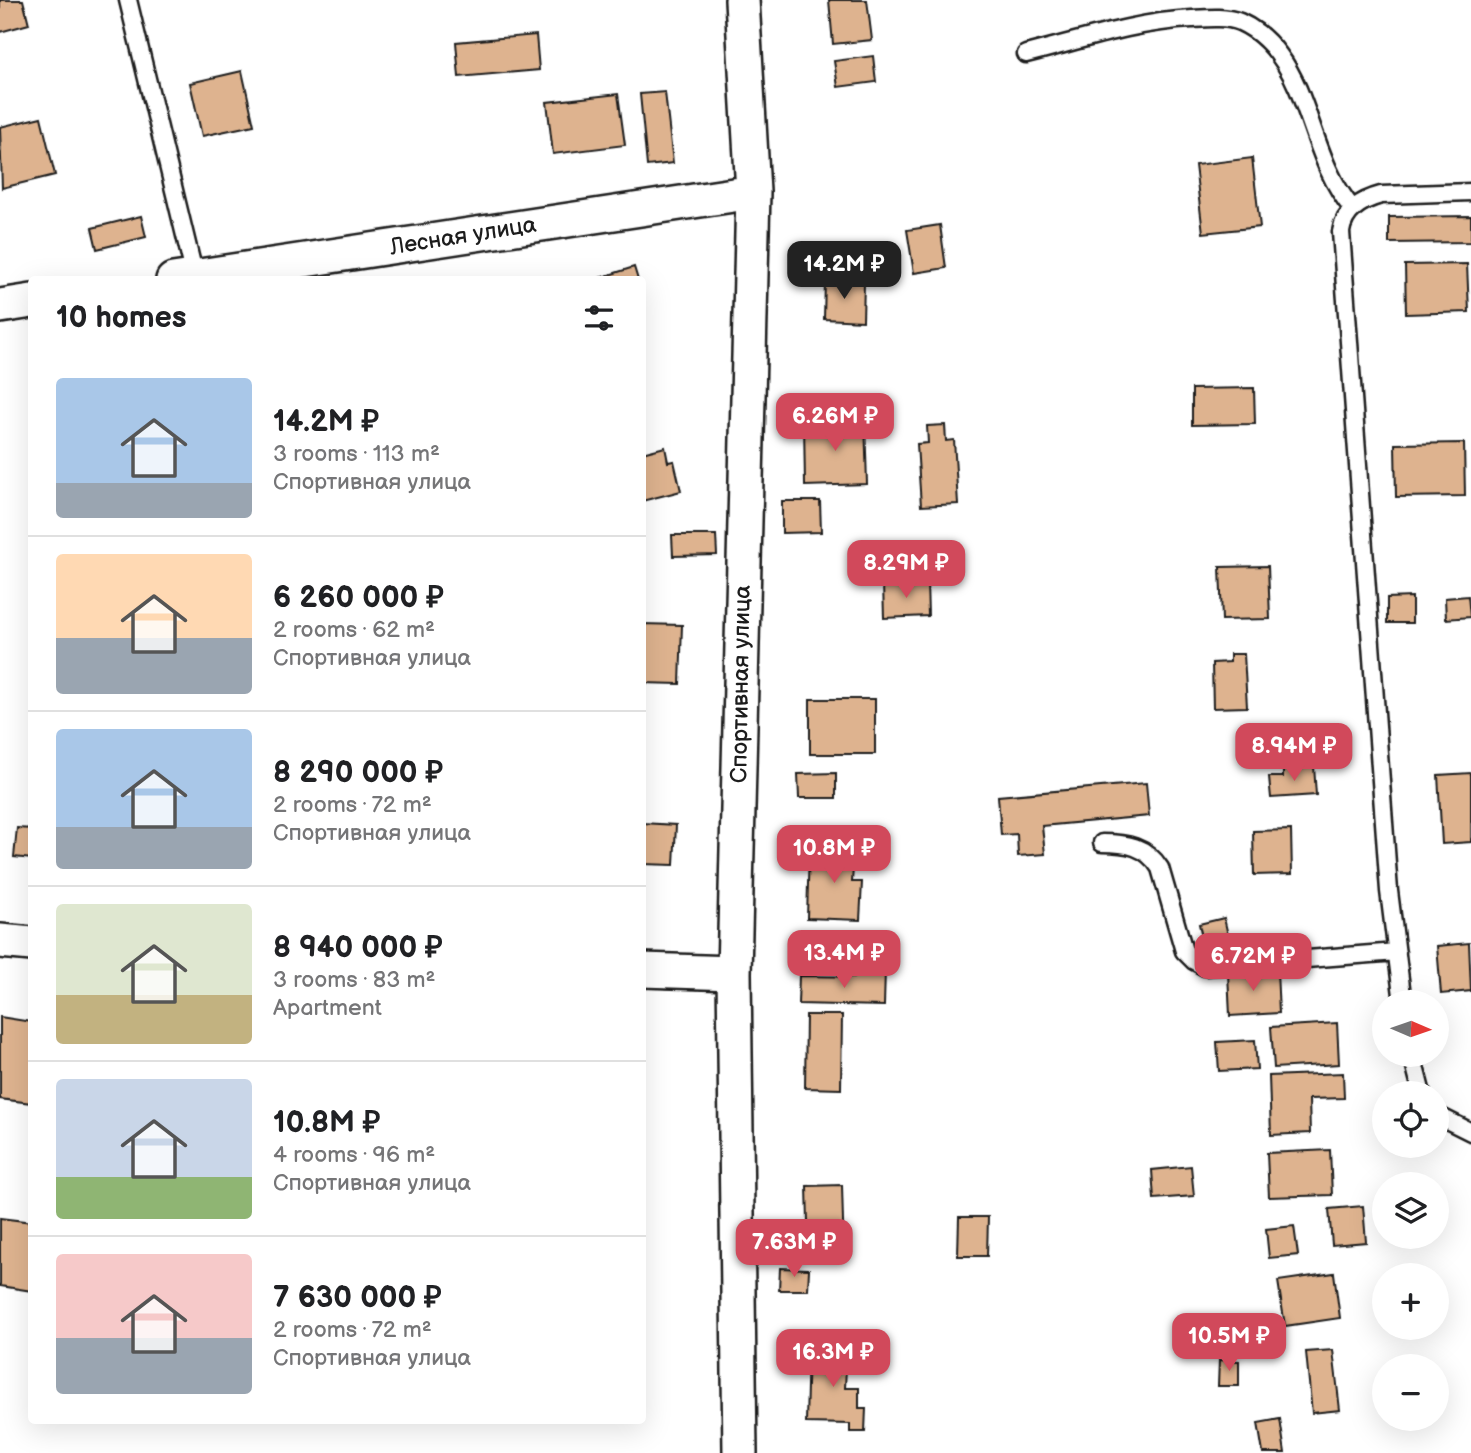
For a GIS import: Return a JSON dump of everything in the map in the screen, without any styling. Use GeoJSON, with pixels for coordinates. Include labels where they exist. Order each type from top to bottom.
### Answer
{"type":"FeatureCollection","features":[{"type":"Feature","properties":{"kind":"street","name":"Спортивная улица"},"geometry":{"type":"LineString","coordinates":[[740,1453],[734,973],[753,192],[741,0]]}},
{"type":"Feature","properties":{"kind":"street","name":"Лесная улица"},"geometry":{"type":"LineString","coordinates":[[197,276],[753,192]]}},
{"type":"Feature","properties":{"kind":"street"},"geometry":{"type":"LineString","coordinates":[[0,306],[28,302]]}},
{"type":"Feature","properties":{"kind":"street"},"geometry":{"type":"LineString","coordinates":[[0,941],[28,944]]}},
{"type":"Feature","properties":{"kind":"street"},"geometry":{"type":"LineString","coordinates":[[646,970],[734,973]]}},
{"type":"Feature","properties":{"kind":"lane"},"geometry":{"type":"LineString","coordinates":[[128,0],[184,276]]}},
{"type":"Feature","properties":{"kind":"lane"},"geometry":{"type":"LineString","coordinates":[[1026,54],[1124,27],[1162,20],[1203,18],[1239,22],[1266,40],[1285,62],[1337,189],[1353,209]]}},
{"type":"Feature","properties":{"kind":"lane"},"geometry":{"type":"LineString","coordinates":[[1401,990],[1390,891],[1341,257],[1342,225],[1360,202],[1381,195],[1471,192]]}},
{"type":"Feature","properties":{"kind":"lane"},"geometry":{"type":"LineString","coordinates":[[1102,843],[1133,845],[1153,858],[1163,878],[1184,951],[1205,967],[1397,952]]}},
{"type":"Feature","properties":{"kind":"lane"},"geometry":{"type":"LineString","coordinates":[[1449,1121],[1471,1132]]}},
{"type":"Feature","properties":{"kind":"building"},"geometry":{"type":"Polygon","coordinates":[[[0,0],[23,0],[29,24],[0,32],[0,0]]]}},
{"type":"Feature","properties":{"kind":"building"},"geometry":{"type":"Polygon","coordinates":[[[829,0],[867,0],[872,40],[833,44],[829,0]]]}},
{"type":"Feature","properties":{"kind":"building"},"geometry":{"type":"Polygon","coordinates":[[[536,35],[539,70],[459,77],[456,42],[536,35]]]}},
{"type":"Feature","properties":{"kind":"building"},"geometry":{"type":"Polygon","coordinates":[[[873,56],[876,82],[838,87],[834,61],[873,56]]]}},
{"type":"Feature","properties":{"kind":"building"},"geometry":{"type":"Polygon","coordinates":[[[242,71],[254,125],[202,136],[190,83],[242,71]]]}},
{"type":"Feature","properties":{"kind":"building"},"geometry":{"type":"Polygon","coordinates":[[[665,92],[673,163],[647,166],[640,94],[665,92]]]}},
{"type":"Feature","properties":{"kind":"building"},"geometry":{"type":"Polygon","coordinates":[[[618,94],[625,145],[553,154],[547,102],[618,94]]]}},
{"type":"Feature","properties":{"kind":"building"},"geometry":{"type":"Polygon","coordinates":[[[41,117],[55,175],[2,188],[0,127],[41,117]]]}},
{"type":"Feature","properties":{"kind":"building"},"geometry":{"type":"Polygon","coordinates":[[[1252,158],[1260,227],[1203,233],[1195,165],[1252,158]]]}},
{"type":"Feature","properties":{"kind":"building"},"geometry":{"type":"Polygon","coordinates":[[[141,216],[146,237],[97,249],[92,228],[141,216]]]}},
{"type":"Feature","properties":{"kind":"building"},"geometry":{"type":"Polygon","coordinates":[[[1471,216],[1471,242],[1389,243],[1389,217],[1471,216]]]}},
{"type":"Feature","properties":{"kind":"building"},"geometry":{"type":"Polygon","coordinates":[[[940,225],[946,268],[914,273],[907,230],[940,225]]]}},
{"type":"Feature","properties":{"kind":"building"},"geometry":{"type":"Polygon","coordinates":[[[1467,264],[1469,312],[1406,314],[1405,265],[1467,264]]]}},
{"type":"Feature","properties":{"kind":"building"},"geometry":{"type":"Polygon","coordinates":[[[634,267],[637,276],[606,276],[634,267]]]}},
{"type":"Feature","properties":{"kind":"building"},"geometry":{"type":"Polygon","coordinates":[[[825,281],[864,282],[863,321],[824,319],[825,281]]]}},
{"type":"Feature","properties":{"kind":"building"},"geometry":{"type":"Polygon","coordinates":[[[1254,388],[1255,424],[1192,425],[1192,389],[1254,388]]]}},
{"type":"Feature","properties":{"kind":"building"},"geometry":{"type":"Polygon","coordinates":[[[865,420],[867,484],[805,486],[804,421],[865,420]]]}},
{"type":"Feature","properties":{"kind":"building"},"geometry":{"type":"Polygon","coordinates":[[[945,425],[946,441],[954,440],[958,504],[921,506],[917,444],[928,443],[927,426],[945,425]]]}},
{"type":"Feature","properties":{"kind":"building"},"geometry":{"type":"Polygon","coordinates":[[[1464,443],[1465,496],[1396,497],[1395,444],[1464,443]]]}},
{"type":"Feature","properties":{"kind":"building"},"geometry":{"type":"Polygon","coordinates":[[[665,447],[668,462],[674,461],[681,491],[646,500],[646,452],[665,447]]]}},
{"type":"Feature","properties":{"kind":"building"},"geometry":{"type":"Polygon","coordinates":[[[782,501],[820,501],[821,532],[782,533],[782,501]]]}},
{"type":"Feature","properties":{"kind":"building"},"geometry":{"type":"Polygon","coordinates":[[[672,535],[716,535],[717,555],[673,556],[672,535]]]}},
{"type":"Feature","properties":{"kind":"building"},"geometry":{"type":"Polygon","coordinates":[[[1268,566],[1270,619],[1222,620],[1220,567],[1268,566]]]}},
{"type":"Feature","properties":{"kind":"building"},"geometry":{"type":"Polygon","coordinates":[[[927,581],[928,616],[884,618],[883,583],[927,581]]]}},
{"type":"Feature","properties":{"kind":"building"},"geometry":{"type":"Polygon","coordinates":[[[1468,596],[1470,617],[1446,619],[1445,598],[1468,596]]]}},
{"type":"Feature","properties":{"kind":"building"},"geometry":{"type":"Polygon","coordinates":[[[1412,597],[1412,623],[1387,623],[1387,598],[1412,597]]]}},
{"type":"Feature","properties":{"kind":"building"},"geometry":{"type":"Polygon","coordinates":[[[646,624],[682,625],[680,684],[646,683],[646,624]]]}},
{"type":"Feature","properties":{"kind":"building"},"geometry":{"type":"Polygon","coordinates":[[[1230,654],[1244,654],[1247,707],[1213,708],[1212,663],[1230,662],[1230,654]]]}},
{"type":"Feature","properties":{"kind":"building"},"geometry":{"type":"Polygon","coordinates":[[[810,699],[875,699],[875,754],[810,754],[810,699]]]}},
{"type":"Feature","properties":{"kind":"building"},"geometry":{"type":"Polygon","coordinates":[[[1314,766],[1316,795],[1271,798],[1269,777],[1283,777],[1283,768],[1314,766]]]}},
{"type":"Feature","properties":{"kind":"building"},"geometry":{"type":"Polygon","coordinates":[[[836,773],[836,798],[799,798],[798,774],[836,773]]]}},
{"type":"Feature","properties":{"kind":"building"},"geometry":{"type":"Polygon","coordinates":[[[1471,773],[1471,842],[1442,844],[1438,775],[1471,773]]]}},
{"type":"Feature","properties":{"kind":"building"},"geometry":{"type":"Polygon","coordinates":[[[1146,783],[1149,816],[1042,826],[1045,854],[1018,856],[1017,834],[1001,835],[998,796],[1146,783]]]}},
{"type":"Feature","properties":{"kind":"building"},"geometry":{"type":"Polygon","coordinates":[[[646,823],[676,825],[674,865],[646,864],[646,823]]]}},
{"type":"Feature","properties":{"kind":"building"},"geometry":{"type":"Polygon","coordinates":[[[17,828],[28,829],[28,859],[14,857],[17,828]]]}},
{"type":"Feature","properties":{"kind":"building"},"geometry":{"type":"Polygon","coordinates":[[[1291,830],[1292,874],[1254,875],[1253,831],[1291,830]]]}},
{"type":"Feature","properties":{"kind":"building"},"geometry":{"type":"Polygon","coordinates":[[[809,849],[862,851],[861,868],[853,868],[852,882],[862,882],[860,920],[807,918],[809,849]]]}},
{"type":"Feature","properties":{"kind":"building"},"geometry":{"type":"Polygon","coordinates":[[[1224,918],[1231,948],[1206,954],[1199,924],[1224,918]]]}},
{"type":"Feature","properties":{"kind":"building"},"geometry":{"type":"Polygon","coordinates":[[[1469,943],[1471,991],[1449,993],[1449,990],[1441,990],[1437,946],[1469,943]]]}},
{"type":"Feature","properties":{"kind":"building"},"geometry":{"type":"Polygon","coordinates":[[[866,968],[885,969],[884,1006],[798,1004],[799,976],[866,977],[866,968]]]}},
{"type":"Feature","properties":{"kind":"building"},"geometry":{"type":"Polygon","coordinates":[[[1277,971],[1279,1013],[1230,1016],[1228,973],[1277,971]]]}},
{"type":"Feature","properties":{"kind":"building"},"geometry":{"type":"Polygon","coordinates":[[[806,1015],[842,1015],[841,1089],[805,1088],[806,1015]]]}},
{"type":"Feature","properties":{"kind":"building"},"geometry":{"type":"Polygon","coordinates":[[[0,1017],[28,1021],[28,1102],[0,1099],[0,1017]]]}},
{"type":"Feature","properties":{"kind":"building"},"geometry":{"type":"Polygon","coordinates":[[[1337,1023],[1339,1064],[1274,1068],[1271,1027],[1337,1023]]]}},
{"type":"Feature","properties":{"kind":"building"},"geometry":{"type":"Polygon","coordinates":[[[1255,1040],[1257,1069],[1219,1071],[1217,1042],[1255,1040]]]}},
{"type":"Feature","properties":{"kind":"building"},"geometry":{"type":"Polygon","coordinates":[[[1343,1073],[1344,1098],[1309,1099],[1310,1133],[1271,1135],[1269,1076],[1343,1073]]]}},
{"type":"Feature","properties":{"kind":"building"},"geometry":{"type":"Polygon","coordinates":[[[1330,1150],[1332,1195],[1269,1197],[1267,1153],[1330,1150]]]}},
{"type":"Feature","properties":{"kind":"building"},"geometry":{"type":"Polygon","coordinates":[[[1191,1166],[1194,1196],[1154,1199],[1152,1170],[1191,1166]]]}},
{"type":"Feature","properties":{"kind":"building"},"geometry":{"type":"Polygon","coordinates":[[[842,1185],[844,1258],[809,1259],[807,1186],[842,1185]]]}},
{"type":"Feature","properties":{"kind":"building"},"geometry":{"type":"Polygon","coordinates":[[[1363,1206],[1366,1242],[1332,1245],[1329,1209],[1363,1206]]]}},
{"type":"Feature","properties":{"kind":"building"},"geometry":{"type":"Polygon","coordinates":[[[959,1217],[988,1217],[987,1256],[958,1256],[959,1217]]]}},
{"type":"Feature","properties":{"kind":"building"},"geometry":{"type":"Polygon","coordinates":[[[0,1218],[28,1222],[28,1290],[0,1286],[0,1218]]]}},
{"type":"Feature","properties":{"kind":"building"},"geometry":{"type":"Polygon","coordinates":[[[1294,1226],[1298,1255],[1269,1258],[1266,1229],[1294,1226]]]}},
{"type":"Feature","properties":{"kind":"building"},"geometry":{"type":"Polygon","coordinates":[[[780,1268],[809,1269],[808,1290],[779,1290],[780,1268]]]}},
{"type":"Feature","properties":{"kind":"building"},"geometry":{"type":"Polygon","coordinates":[[[1334,1273],[1340,1318],[1285,1326],[1278,1281],[1334,1273]]]}},
{"type":"Feature","properties":{"kind":"building"},"geometry":{"type":"Polygon","coordinates":[[[808,1347],[856,1348],[856,1367],[846,1367],[845,1388],[859,1388],[859,1408],[866,1408],[865,1432],[850,1432],[850,1424],[806,1423],[808,1347]]]}},
{"type":"Feature","properties":{"kind":"building"},"geometry":{"type":"Polygon","coordinates":[[[1333,1350],[1340,1410],[1312,1413],[1306,1352],[1333,1350]]]}},
{"type":"Feature","properties":{"kind":"building"},"geometry":{"type":"Polygon","coordinates":[[[1219,1360],[1239,1361],[1239,1386],[1218,1386],[1219,1360]]]}},
{"type":"Feature","properties":{"kind":"building"},"geometry":{"type":"Polygon","coordinates":[[[1280,1419],[1285,1453],[1263,1453],[1258,1423],[1280,1419]]]}}]}
